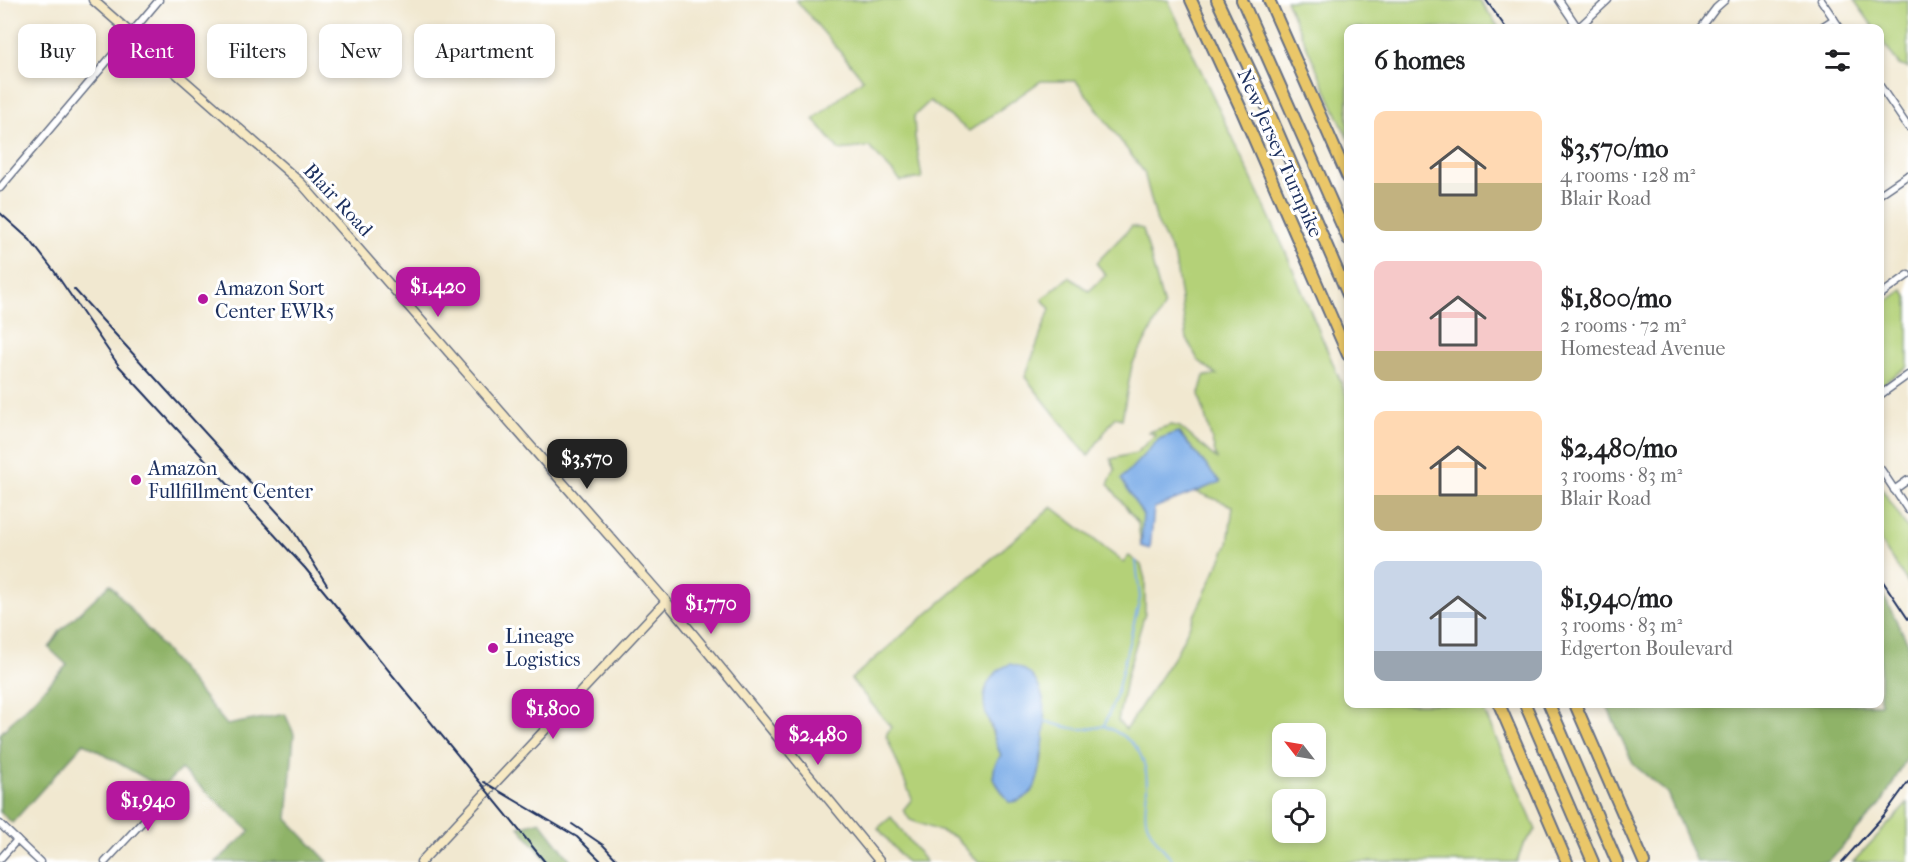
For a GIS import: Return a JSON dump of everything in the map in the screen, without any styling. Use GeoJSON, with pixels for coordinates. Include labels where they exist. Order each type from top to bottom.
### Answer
{"type":"FeatureCollection","features":[{"type":"Feature","properties":{"kind":"highway","name":"New Jersey Turnpike"},"geometry":{"type":"LineString","coordinates":[[1191,0],[1344,346]]}},
{"type":"Feature","properties":{"kind":"highway","name":"New Jersey Turnpike"},"geometry":{"type":"LineString","coordinates":[[1218,0],[1344,286]]}},
{"type":"Feature","properties":{"kind":"highway","name":"New Jersey Turnpike"},"geometry":{"type":"LineString","coordinates":[[1242,0],[1344,230]]}},
{"type":"Feature","properties":{"kind":"highway"},"geometry":{"type":"LineString","coordinates":[[1269,0],[1344,169]]}},
{"type":"Feature","properties":{"kind":"highway"},"geometry":{"type":"LineString","coordinates":[[1501,708],[1567,862]]}},
{"type":"Feature","properties":{"kind":"highway"},"geometry":{"type":"LineString","coordinates":[[1527,708],[1593,862]]}},
{"type":"Feature","properties":{"kind":"highway"},"geometry":{"type":"LineString","coordinates":[[1551,708],[1617,862]]}},
{"type":"Feature","properties":{"kind":"highway"},"geometry":{"type":"LineString","coordinates":[[1577,708],[1644,862]]}},
{"type":"Feature","properties":{"kind":"street","name":"Blair Road"},"geometry":{"type":"LineString","coordinates":[[93,0],[119,24]]}},
{"type":"Feature","properties":{"kind":"street"},"geometry":{"type":"LineString","coordinates":[[139,24],[159,0]]}},
{"type":"Feature","properties":{"kind":"street"},"geometry":{"type":"LineString","coordinates":[[1559,0],[1575,24]]}},
{"type":"Feature","properties":{"kind":"street"},"geometry":{"type":"LineString","coordinates":[[1582,24],[1608,0]]}},
{"type":"Feature","properties":{"kind":"street"},"geometry":{"type":"LineString","coordinates":[[1704,24],[1725,0]]}},
{"type":"Feature","properties":{"kind":"street"},"geometry":{"type":"LineString","coordinates":[[1821,0],[1837,24]]}},
{"type":"Feature","properties":{"kind":"street"},"geometry":{"type":"LineString","coordinates":[[1826,24],[1834,19]]}},
{"type":"Feature","properties":{"kind":"street"},"geometry":{"type":"LineString","coordinates":[[0,188],[108,60]]}},
{"type":"Feature","properties":{"kind":"street","name":"Blair Road"},"geometry":{"type":"LineString","coordinates":[[182,78],[301,183],[666,601],[880,862]]}},
{"type":"Feature","properties":{"kind":"street"},"geometry":{"type":"LineString","coordinates":[[1884,94],[1908,127]]}},
{"type":"Feature","properties":{"kind":"street"},"geometry":{"type":"LineString","coordinates":[[1884,191],[1908,175]]}},
{"type":"Feature","properties":{"kind":"street"},"geometry":{"type":"LineString","coordinates":[[1884,292],[1908,275]]}},
{"type":"Feature","properties":{"kind":"street"},"geometry":{"type":"LineString","coordinates":[[1884,392],[1908,375]]}},
{"type":"Feature","properties":{"kind":"street"},"geometry":{"type":"LineString","coordinates":[[1884,474],[1908,510]]}},
{"type":"Feature","properties":{"kind":"street"},"geometry":{"type":"LineString","coordinates":[[1894,490],[1908,480]]}},
{"type":"Feature","properties":{"kind":"street"},"geometry":{"type":"LineString","coordinates":[[421,862],[666,601]]}},
{"type":"Feature","properties":{"kind":"street"},"geometry":{"type":"LineString","coordinates":[[105,862],[175,787]]}},
{"type":"Feature","properties":{"kind":"street"},"geometry":{"type":"LineString","coordinates":[[0,824],[40,862]]}},
{"type":"Feature","properties":{"kind":"street"},"geometry":{"type":"LineString","coordinates":[[0,859],[17,840]]}},
{"type":"Feature","properties":{"kind":"green space"},"geometry":{"type":"Polygon","coordinates":[[[796,0],[1168,0],[1283,246],[1344,390],[1344,708],[1483,708],[1536,830],[1523,845],[1517,862],[978,862],[955,837],[910,820],[903,810],[912,799],[886,735],[891,727],[851,679],[1052,507],[1123,562],[1129,556],[1141,565],[1145,579],[1145,613],[1127,675],[1118,721],[1126,729],[1177,652],[1228,544],[1233,506],[1196,492],[1220,482],[1179,432],[1143,515],[1141,546],[1138,523],[1108,484],[1115,470],[1111,459],[1136,453],[1155,435],[1149,432],[1171,425],[1180,427],[1217,459],[1199,394],[1204,376],[1217,375],[1198,360],[1187,339],[1175,259],[1157,222],[1144,172],[1076,81],[1041,81],[969,131],[930,101],[914,116],[922,178],[901,181],[869,147],[839,150],[814,119],[863,79],[796,0]],[[984,698],[990,727],[1001,755],[995,765],[993,779],[1009,802],[1027,795],[1038,778],[1043,750],[1043,698],[984,698]]]}},
{"type":"Feature","properties":{"kind":"green space"},"geometry":{"type":"Polygon","coordinates":[[[1286,0],[1480,0],[1496,24],[1344,24],[1344,130],[1286,0]]]}},
{"type":"Feature","properties":{"kind":"green space"},"geometry":{"type":"Polygon","coordinates":[[[1854,0],[1908,0],[1908,68],[1899,65],[1884,43],[1884,24],[1871,24],[1854,0]]]}},
{"type":"Feature","properties":{"kind":"green space"},"geometry":{"type":"Polygon","coordinates":[[[1132,226],[1143,229],[1164,307],[1132,365],[1122,419],[1115,417],[1088,456],[1025,377],[1050,309],[1042,299],[1069,277],[1089,291],[1106,275],[1096,263],[1132,226]]]}},
{"type":"Feature","properties":{"kind":"green space"},"geometry":{"type":"Polygon","coordinates":[[[1903,290],[1908,298],[1908,366],[1884,383],[1884,303],[1903,290]]]}},
{"type":"Feature","properties":{"kind":"green space"},"geometry":{"type":"Polygon","coordinates":[[[1884,492],[1908,529],[1908,583],[1884,547],[1884,492]]]}},
{"type":"Feature","properties":{"kind":"green space"},"geometry":{"type":"Polygon","coordinates":[[[110,584],[227,725],[285,714],[294,734],[287,819],[328,862],[216,862],[250,831],[181,769],[162,788],[84,743],[12,823],[0,812],[0,734],[67,665],[49,648],[60,631],[110,584]]]}},
{"type":"Feature","properties":{"kind":"green space"},"geometry":{"type":"Polygon","coordinates":[[[1884,597],[1908,643],[1908,756],[1881,804],[1828,862],[1696,862],[1667,793],[1633,764],[1608,708],[1884,708],[1884,597]]]}},
{"type":"Feature","properties":{"kind":"green space"},"geometry":{"type":"Polygon","coordinates":[[[1908,803],[1908,862],[1853,862],[1908,803]]]}},
{"type":"Feature","properties":{"kind":"green space"},"geometry":{"type":"Polygon","coordinates":[[[891,817],[926,862],[906,862],[878,828],[891,817]]]}},
{"type":"Feature","properties":{"kind":"green space"},"geometry":{"type":"Polygon","coordinates":[[[540,821],[572,862],[548,862],[519,827],[540,821]]]}},
{"type":"Feature","properties":{"kind":"water"},"geometry":{"type":"Polygon","coordinates":[[[1178,432],[1220,482],[1154,508],[1150,549],[1141,546],[1143,515],[1121,479],[1159,439],[1178,432]]]}},
{"type":"Feature","properties":{"kind":"water"},"geometry":{"type":"Polygon","coordinates":[[[1010,664],[1024,669],[1040,689],[1044,702],[1045,731],[1039,772],[1033,790],[1024,798],[1009,802],[993,778],[995,765],[1001,755],[984,702],[986,688],[993,676],[1010,664]]]}},
{"type":"Feature","properties":{"kind":"waterway"},"geometry":{"type":"LineString","coordinates":[[1045,721],[1074,728],[1088,729],[1104,726],[1116,696],[1140,598],[1136,561]]}},
{"type":"Feature","properties":{"kind":"waterway"},"geometry":{"type":"LineString","coordinates":[[1104,726],[1123,736],[1141,756],[1147,786],[1146,819],[1154,837],[1174,862]]}},
{"type":"Feature","properties":{"kind":"railway"},"geometry":{"type":"LineString","coordinates":[[1486,0],[1503,24]]}},
{"type":"Feature","properties":{"kind":"railway"},"geometry":{"type":"LineString","coordinates":[[0,213],[30,240],[119,366],[305,568],[545,862]]}},
{"type":"Feature","properties":{"kind":"railway"},"geometry":{"type":"LineString","coordinates":[[74,289],[291,527],[327,585]]}},
{"type":"Feature","properties":{"kind":"railway"},"geometry":{"type":"LineString","coordinates":[[1884,583],[1908,619]]}},
{"type":"Feature","properties":{"kind":"railway"},"geometry":{"type":"LineString","coordinates":[[484,782],[577,837],[602,862]]}},
{"type":"Feature","properties":{"kind":"railway"},"geometry":{"type":"LineString","coordinates":[[1842,862],[1884,815],[1908,782]]}},
{"type":"Feature","properties":{"kind":"railway"},"geometry":{"type":"LineString","coordinates":[[572,824],[603,845],[619,862]]}},
{"type":"Feature","properties":{"kind":"place","name":"Amazon Sort Center EWR5"},"geometry":{"type":"Point","coordinates":[203,299]}},
{"type":"Feature","properties":{"kind":"place","name":"Amazon Fullfillment Center"},"geometry":{"type":"Point","coordinates":[136,480]}},
{"type":"Feature","properties":{"kind":"place","name":"Lineage Logistics"},"geometry":{"type":"Point","coordinates":[493,648]}}]}
